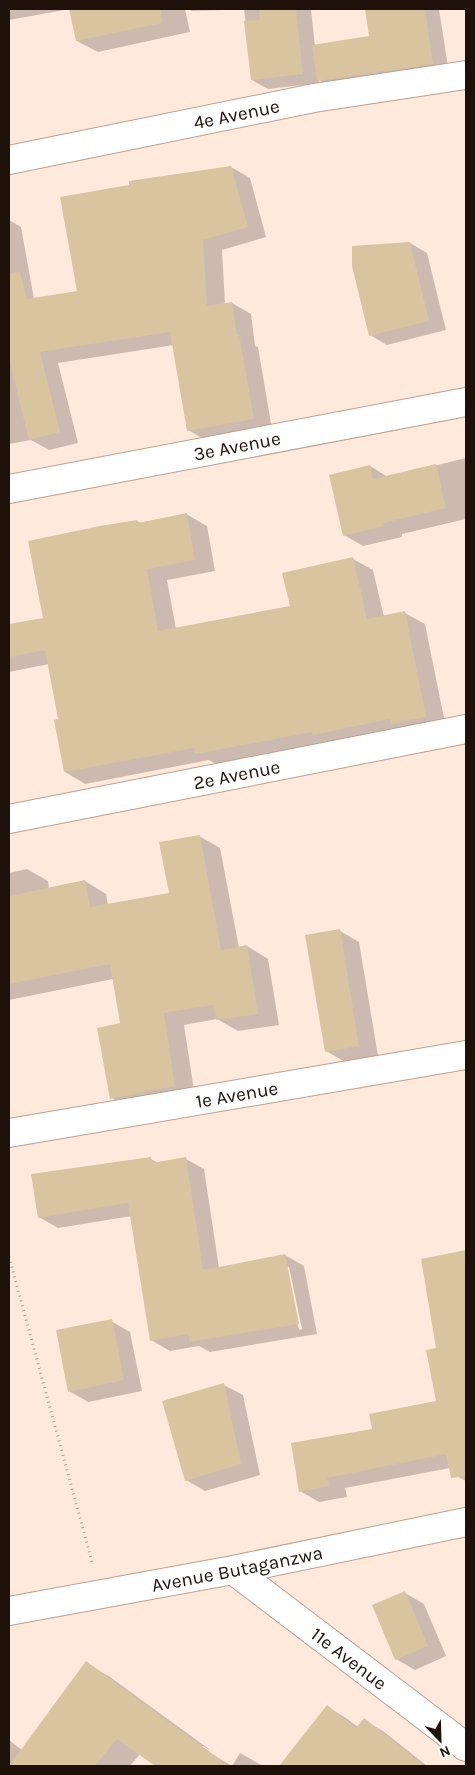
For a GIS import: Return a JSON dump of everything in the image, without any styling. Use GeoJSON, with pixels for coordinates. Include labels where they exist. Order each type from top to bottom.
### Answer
{"type":"FeatureCollection","features":[{"type":"Feature","properties":{"kind":"street","name":"4e Avenue"},"geometry":{"type":"LineString","coordinates":[[9,160],[314,98],[466,75]]}},
{"type":"Feature","properties":{"kind":"street","name":"3e Avenue"},"geometry":{"type":"LineString","coordinates":[[9,488],[466,402]]}},
{"type":"Feature","properties":{"kind":"street","name":"2e Avenue"},"geometry":{"type":"LineString","coordinates":[[9,819],[466,729]]}},
{"type":"Feature","properties":{"kind":"street","name":"1e Avenue"},"geometry":{"type":"LineString","coordinates":[[9,1133],[466,1055]]}},
{"type":"Feature","properties":{"kind":"street","name":"Avenue Butaganzwa"},"geometry":{"type":"LineString","coordinates":[[9,1611],[234,1570],[466,1522]]}},
{"type":"Feature","properties":{"kind":"street","name":"11e Avenue"},"geometry":{"type":"LineString","coordinates":[[234,1570],[466,1747]]}},
{"type":"Feature","properties":{"kind":"path"},"geometry":{"type":"LineString","coordinates":[[9,1257],[100,1594]]}},
{"type":"Feature","properties":{"kind":"building"},"geometry":{"type":"Polygon","coordinates":[[[69,9],[161,9],[162,23],[76,41],[69,9]]]}},
{"type":"Feature","properties":{"kind":"building"},"geometry":{"type":"Polygon","coordinates":[[[259,9],[296,9],[303,74],[251,80],[244,21],[260,20],[259,9]]]}},
{"type":"Feature","properties":{"kind":"building"},"geometry":{"type":"Polygon","coordinates":[[[365,9],[425,9],[433,64],[317,81],[312,45],[369,36],[365,9]]]}},
{"type":"Feature","properties":{"kind":"building"},"geometry":{"type":"Polygon","coordinates":[[[231,166],[248,227],[203,240],[207,306],[232,302],[254,419],[187,431],[170,332],[40,352],[60,432],[29,440],[9,358],[9,273],[20,272],[27,299],[77,291],[60,197],[129,185],[129,181],[231,166]]]}},
{"type":"Feature","properties":{"kind":"building"},"geometry":{"type":"Polygon","coordinates":[[[410,242],[429,321],[369,336],[352,266],[352,246],[410,242]]]}},
{"type":"Feature","properties":{"kind":"building"},"geometry":{"type":"Polygon","coordinates":[[[436,464],[446,508],[383,523],[384,526],[343,536],[329,475],[370,465],[373,479],[436,464]]]}},
{"type":"Feature","properties":{"kind":"building"},"geometry":{"type":"Polygon","coordinates":[[[187,513],[195,560],[147,569],[158,631],[290,606],[282,573],[353,557],[367,619],[405,611],[426,717],[391,724],[390,719],[313,735],[312,732],[195,754],[194,748],[64,772],[54,720],[58,719],[45,650],[9,657],[9,624],[43,618],[28,541],[100,526],[137,520],[138,523],[187,513]]]}},
{"type":"Feature","properties":{"kind":"building"},"geometry":{"type":"Polygon","coordinates":[[[200,835],[221,950],[247,945],[258,1014],[216,1020],[213,1005],[164,1013],[175,1086],[110,1099],[97,1028],[120,1023],[110,964],[9,984],[9,896],[85,880],[90,907],[169,893],[159,842],[200,835]]]}},
{"type":"Feature","properties":{"kind":"building"},"geometry":{"type":"Polygon","coordinates":[[[340,929],[359,1046],[325,1052],[305,935],[340,929]]]}},
{"type":"Feature","properties":{"kind":"building"},"geometry":{"type":"Polygon","coordinates":[[[151,1157],[152,1163],[186,1157],[203,1270],[285,1254],[299,1324],[190,1342],[188,1334],[150,1341],[128,1203],[38,1218],[31,1174],[151,1157]]]}},
{"type":"Feature","properties":{"kind":"building"},"geometry":{"type":"Polygon","coordinates":[[[466,1250],[466,1476],[451,1478],[446,1454],[327,1478],[329,1486],[299,1492],[291,1443],[372,1429],[369,1414],[436,1401],[426,1350],[436,1348],[421,1259],[466,1250]]]}},
{"type":"Feature","properties":{"kind":"building"},"geometry":{"type":"Polygon","coordinates":[[[112,1319],[124,1380],[68,1392],[56,1330],[112,1319]]]}},
{"type":"Feature","properties":{"kind":"building"},"geometry":{"type":"Polygon","coordinates":[[[224,1383],[241,1464],[185,1481],[162,1401],[224,1383]]]}},
{"type":"Feature","properties":{"kind":"building"},"geometry":{"type":"Polygon","coordinates":[[[405,1591],[428,1646],[395,1660],[372,1605],[405,1591]]]}},
{"type":"Feature","properties":{"kind":"building"},"geometry":{"type":"Polygon","coordinates":[[[86,1661],[229,1766],[155,1766],[117,1739],[95,1766],[9,1766],[86,1661]]]}},
{"type":"Feature","properties":{"kind":"building"},"geometry":{"type":"Polygon","coordinates":[[[327,1705],[356,1728],[364,1718],[425,1766],[279,1766],[327,1705]]]}}]}
